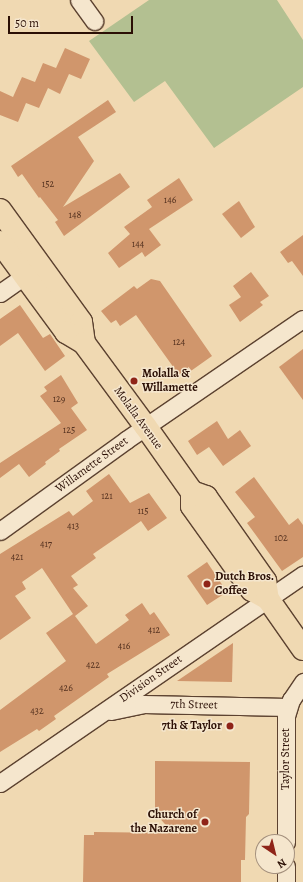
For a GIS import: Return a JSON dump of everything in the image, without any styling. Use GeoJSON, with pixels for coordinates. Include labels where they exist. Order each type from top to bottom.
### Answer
{"type":"FeatureCollection","features":[{"type":"Feature","properties":{"kind":"main road","name":"Molalla Avenue"},"geometry":{"type":"LineString","coordinates":[[0,210],[81,322],[84,343]]}},
{"type":"Feature","properties":{"kind":"main road","name":"Molalla Avenue"},"geometry":{"type":"LineString","coordinates":[[0,242],[66,332],[84,343],[192,492],[192,506],[252,590],[268,599],[303,649]]}},
{"type":"Feature","properties":{"kind":"street"},"geometry":{"type":"LineString","coordinates":[[79,0],[94,21]]}},
{"type":"Feature","properties":{"kind":"street"},"geometry":{"type":"LineString","coordinates":[[0,293],[24,276]]}},
{"type":"Feature","properties":{"kind":"street","name":"Willamette Street"},"geometry":{"type":"LineString","coordinates":[[0,531],[146,427],[303,319]]}},
{"type":"Feature","properties":{"kind":"street","name":"Division Street"},"geometry":{"type":"LineString","coordinates":[[0,783],[303,575]]}},
{"type":"Feature","properties":{"kind":"street"},"geometry":{"type":"LineString","coordinates":[[288,707],[303,682]]}},
{"type":"Feature","properties":{"kind":"street","name":"7th Street"},"geometry":{"type":"LineString","coordinates":[[101,714],[143,704],[288,707]]}},
{"type":"Feature","properties":{"kind":"street","name":"Taylor Street"},"geometry":{"type":"LineString","coordinates":[[286,834],[288,707]]}},
{"type":"Feature","properties":{"kind":"green space"},"geometry":{"type":"Polygon","coordinates":[[[149,0],[277,0],[303,40],[303,87],[214,148],[165,81],[134,102],[89,41],[149,0]]]}},
{"type":"Feature","properties":{"kind":"building"},"geometry":{"type":"Polygon","coordinates":[[[65,48],[90,59],[81,79],[69,74],[60,94],[48,88],[39,108],[26,103],[18,122],[0,115],[0,91],[13,97],[22,77],[35,82],[43,63],[56,68],[65,48]]]}},
{"type":"Feature","properties":{"kind":"building"},"geometry":{"type":"Polygon","coordinates":[[[108,100],[116,112],[78,137],[94,161],[63,207],[120,173],[130,187],[64,236],[55,222],[58,220],[40,197],[39,198],[22,174],[18,177],[11,166],[108,100]]]}},
{"type":"Feature","properties":{"kind":"building"},"geometry":{"type":"Polygon","coordinates":[[[179,178],[193,200],[149,229],[161,245],[145,257],[142,252],[119,268],[108,253],[130,234],[124,227],[152,207],[147,200],[179,178]]]}},
{"type":"Feature","properties":{"kind":"building"},"geometry":{"type":"Polygon","coordinates":[[[239,201],[255,227],[241,238],[222,214],[239,201]]]}},
{"type":"Feature","properties":{"kind":"building"},"geometry":{"type":"Polygon","coordinates":[[[303,235],[303,276],[292,261],[288,263],[280,252],[303,235]]]}},
{"type":"Feature","properties":{"kind":"building"},"geometry":{"type":"Polygon","coordinates":[[[251,272],[269,296],[260,302],[263,305],[240,322],[229,305],[241,297],[233,286],[251,272]]]}},
{"type":"Feature","properties":{"kind":"building"},"geometry":{"type":"Polygon","coordinates":[[[151,279],[160,281],[212,356],[188,373],[186,370],[179,375],[136,315],[120,326],[116,320],[111,323],[101,311],[134,286],[137,289],[151,279]]]}},
{"type":"Feature","properties":{"kind":"building"},"geometry":{"type":"Polygon","coordinates":[[[20,305],[43,338],[50,334],[65,356],[45,371],[18,333],[0,346],[0,319],[20,305]]]}},
{"type":"Feature","properties":{"kind":"building"},"geometry":{"type":"Polygon","coordinates":[[[303,349],[303,400],[279,367],[303,349]]]}},
{"type":"Feature","properties":{"kind":"building"},"geometry":{"type":"Polygon","coordinates":[[[61,375],[78,403],[71,408],[87,430],[59,449],[60,451],[45,462],[46,464],[29,477],[19,464],[0,478],[0,463],[61,423],[40,396],[47,391],[44,387],[61,375]]]}},
{"type":"Feature","properties":{"kind":"building"},"geometry":{"type":"Polygon","coordinates":[[[217,421],[228,439],[240,430],[251,446],[223,466],[209,447],[197,455],[188,441],[217,421]]]}},
{"type":"Feature","properties":{"kind":"building"},"geometry":{"type":"Polygon","coordinates":[[[109,474],[130,503],[149,493],[167,518],[148,531],[141,521],[93,554],[96,558],[71,576],[78,585],[73,588],[88,606],[75,616],[96,644],[129,620],[125,615],[142,603],[150,615],[154,612],[170,635],[107,674],[109,677],[54,716],[56,719],[39,731],[37,729],[0,752],[0,710],[66,661],[46,633],[73,614],[42,568],[22,582],[26,589],[15,596],[31,618],[0,640],[0,554],[69,511],[73,516],[93,501],[86,491],[109,474]]]}},
{"type":"Feature","properties":{"kind":"building"},"geometry":{"type":"Polygon","coordinates":[[[254,477],[289,525],[298,518],[303,525],[303,557],[282,571],[247,523],[255,517],[235,492],[254,477]]]}},
{"type":"Feature","properties":{"kind":"building","name":"Dutch Bros. Coffee"},"geometry":{"type":"Polygon","coordinates":[[[207,562],[227,592],[207,605],[187,576],[207,562]]]}},
{"type":"Feature","properties":{"kind":"building"},"geometry":{"type":"Polygon","coordinates":[[[233,643],[232,682],[177,681],[233,643]]]}},
{"type":"Feature","properties":{"kind":"building","name":"Church of the Nazarene"},"geometry":{"type":"Polygon","coordinates":[[[155,761],[250,762],[249,814],[246,817],[245,860],[241,860],[241,882],[83,882],[84,835],[94,835],[94,832],[173,833],[155,813],[155,761]]]}},
{"type":"Feature","properties":{"kind":"place","name":"Molalla & Willamette"},"geometry":{"type":"Point","coordinates":[134,381]}},
{"type":"Feature","properties":{"kind":"place","name":"Dutch Bros. Coffee"},"geometry":{"type":"Point","coordinates":[207,584]}},
{"type":"Feature","properties":{"kind":"place","name":"7th & Taylor"},"geometry":{"type":"Point","coordinates":[230,726]}},
{"type":"Feature","properties":{"kind":"place","name":"Church of the Nazarene"},"geometry":{"type":"Point","coordinates":[205,822]}}]}
